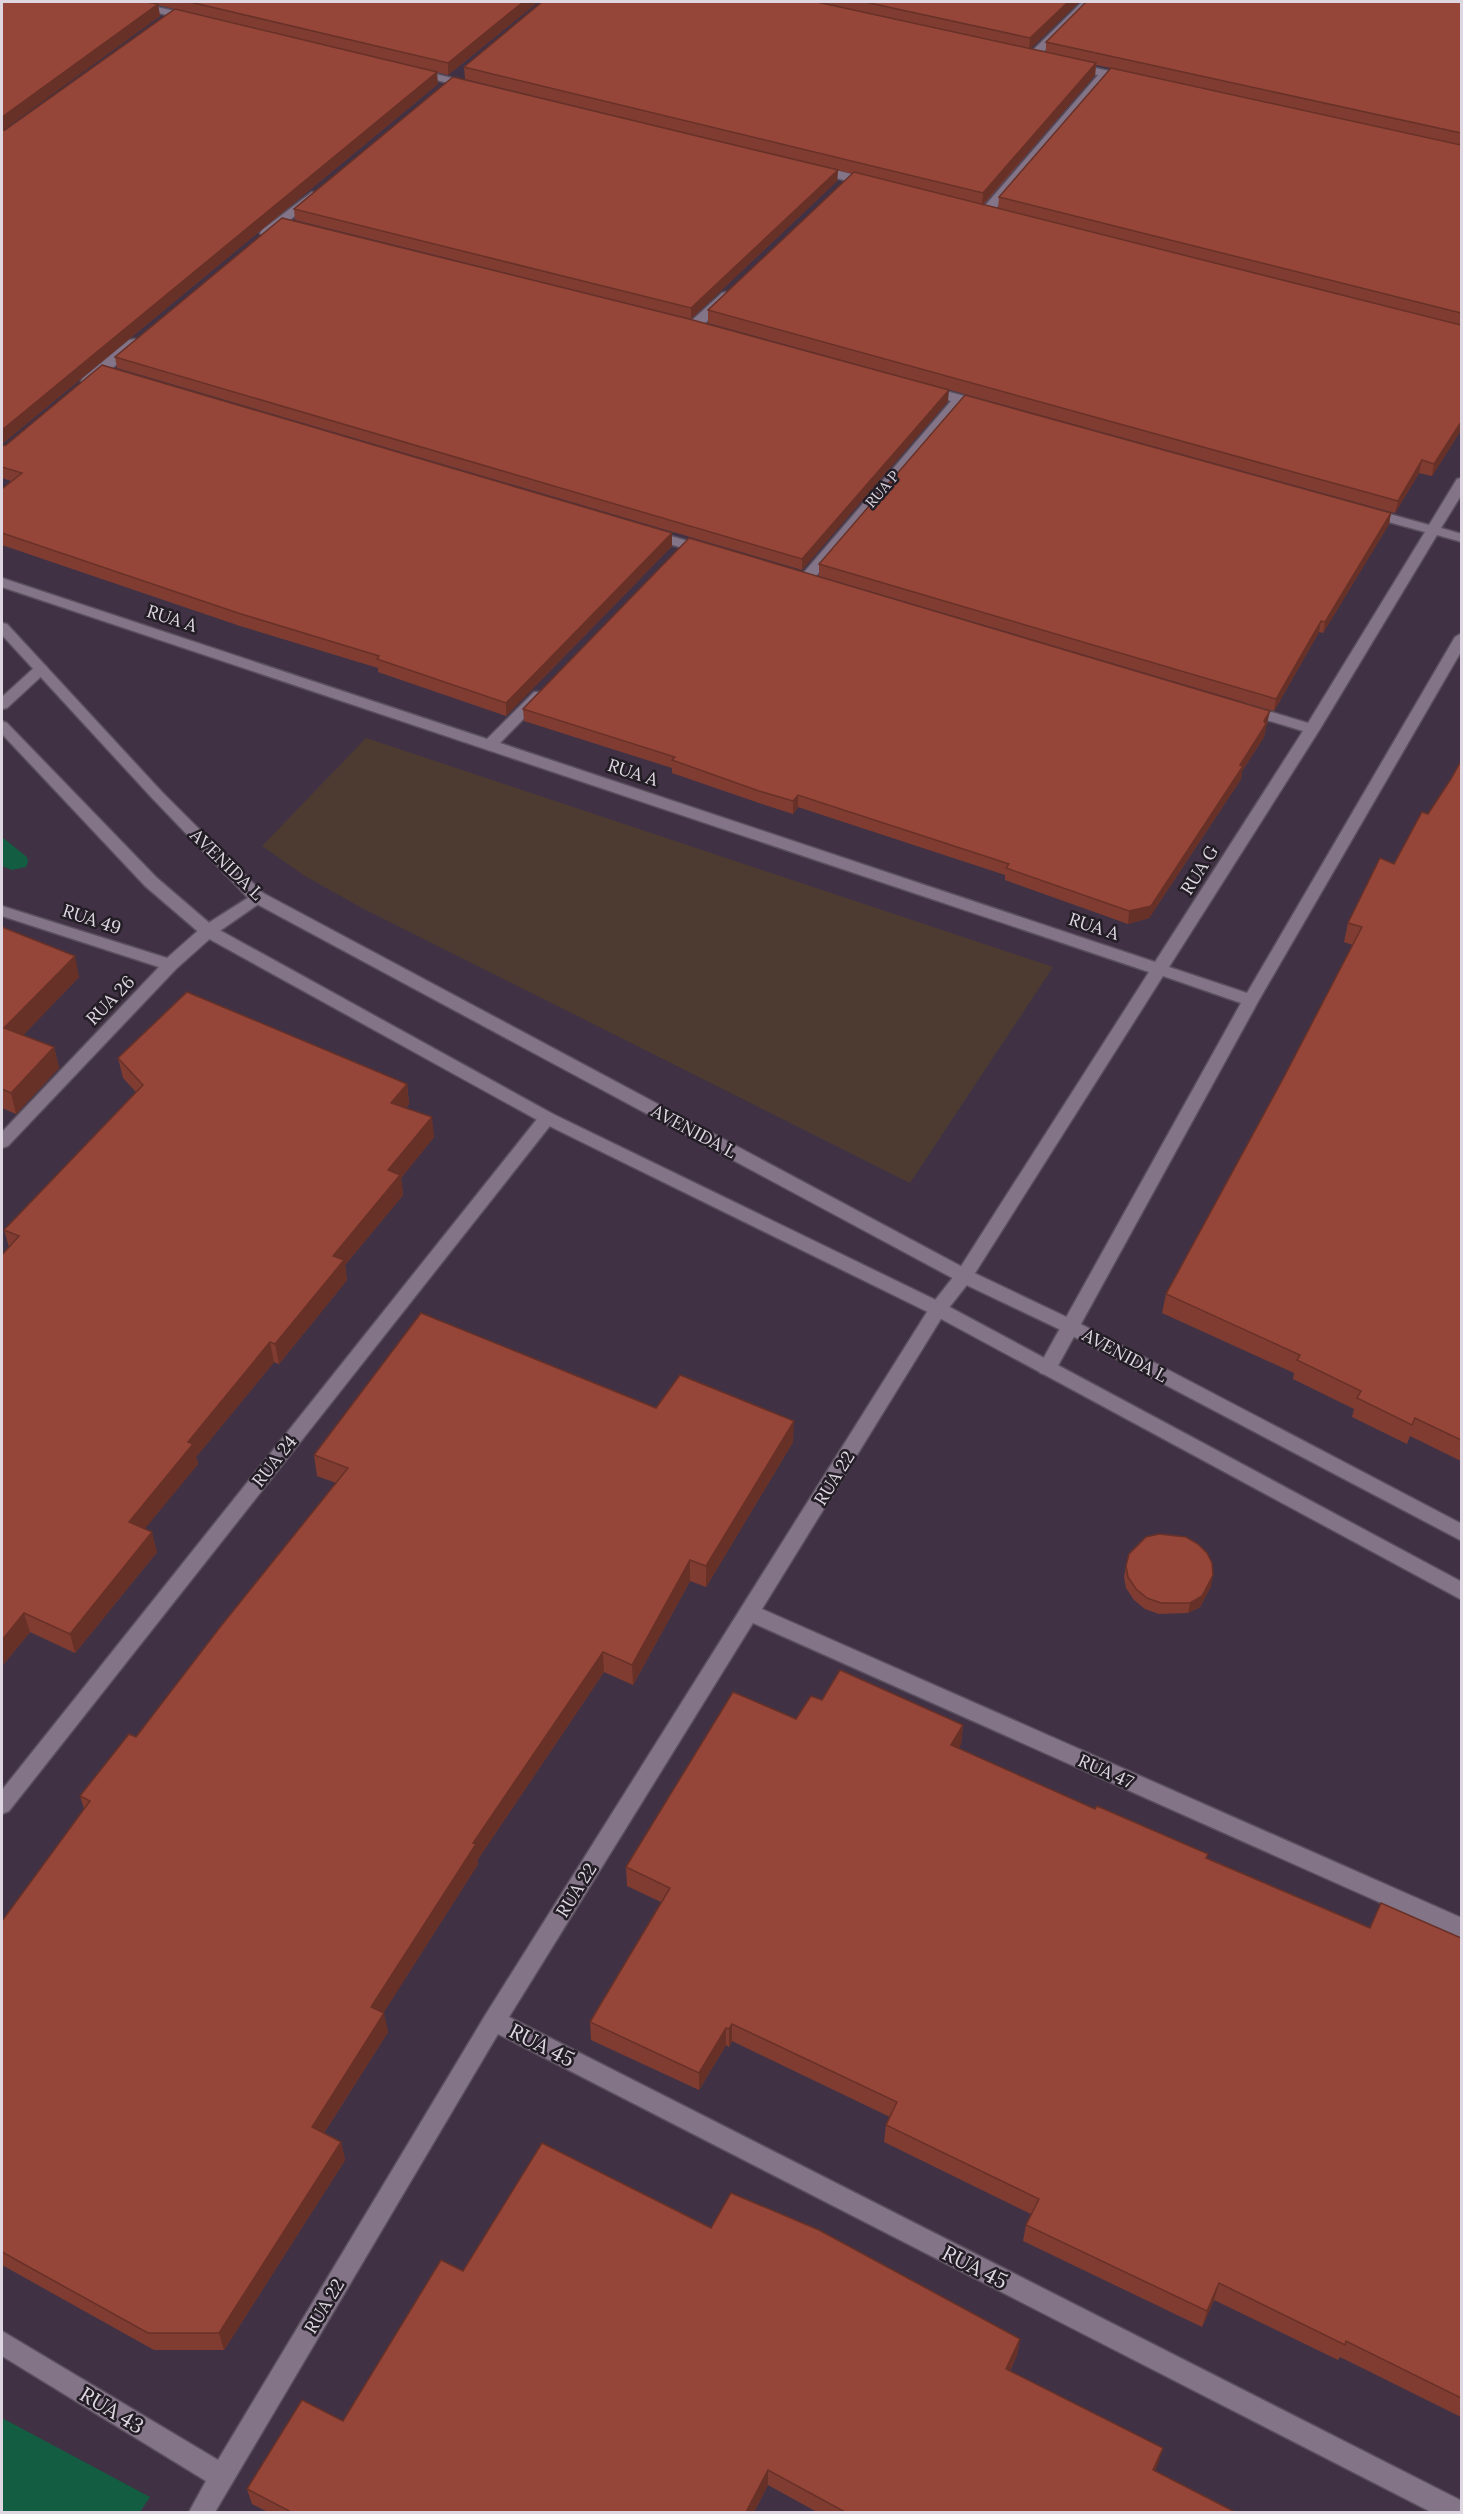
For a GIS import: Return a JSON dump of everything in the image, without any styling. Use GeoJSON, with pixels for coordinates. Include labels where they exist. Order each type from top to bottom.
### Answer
{"type":"FeatureCollection","features":[{"type":"Feature","properties":{"kind":"street"},"geometry":{"type":"LineString","coordinates":[[123,2],[169,17],[208,22]]}},
{"type":"Feature","properties":{"kind":"street"},"geometry":{"type":"LineString","coordinates":[[1032,56],[1088,2]]}},
{"type":"Feature","properties":{"kind":"street"},"geometry":{"type":"LineString","coordinates":[[1064,64],[1140,81]]}},
{"type":"Feature","properties":{"kind":"street"},"geometry":{"type":"LineString","coordinates":[[405,70],[485,89]]}},
{"type":"Feature","properties":{"kind":"street"},"geometry":{"type":"LineString","coordinates":[[986,212],[1106,74]]}},
{"type":"Feature","properties":{"kind":"street"},"geometry":{"type":"LineString","coordinates":[[805,167],[847,182],[885,186]]}},
{"type":"Feature","properties":{"kind":"street"},"geometry":{"type":"LineString","coordinates":[[253,244],[285,223],[325,185]]}},
{"type":"Feature","properties":{"kind":"street"},"geometry":{"type":"LineString","coordinates":[[695,325],[738,284]]}},
{"type":"Feature","properties":{"kind":"street"},"geometry":{"type":"LineString","coordinates":[[74,393],[108,372],[146,333]]}},
{"type":"Feature","properties":{"kind":"street"},"geometry":{"type":"LineString","coordinates":[[914,386],[994,408]]}},
{"type":"Feature","properties":{"kind":"street","name":"RUA P"},"geometry":{"type":"LineString","coordinates":[[805,580],[960,399]]}},
{"type":"Feature","properties":{"kind":"street","name":"RUA G"},"geometry":{"type":"LineString","coordinates":[[964,1276],[1312,729],[1461,482]]}},
{"type":"Feature","properties":{"kind":"street"},"geometry":{"type":"LineString","coordinates":[[1351,507],[1461,538]]}},
{"type":"Feature","properties":{"kind":"street"},"geometry":{"type":"LineString","coordinates":[[638,531],[680,548],[717,554]]}},
{"type":"Feature","properties":{"kind":"street","name":"RUA A"},"geometry":{"type":"LineString","coordinates":[[2,582],[1251,1000]]}},
{"type":"Feature","properties":{"kind":"street","name":"AVENIDA L"},"geometry":{"type":"LineString","coordinates":[[2,627],[157,795],[257,897],[964,1276],[1069,1326],[1461,1533]]}},
{"type":"Feature","properties":{"kind":"street"},"geometry":{"type":"LineString","coordinates":[[1047,1368],[1251,1000],[1461,637]]}},
{"type":"Feature","properties":{"kind":"street"},"geometry":{"type":"LineString","coordinates":[[2,705],[41,669]]}},
{"type":"Feature","properties":{"kind":"street"},"geometry":{"type":"LineString","coordinates":[[490,745],[547,687]]}},
{"type":"Feature","properties":{"kind":"street"},"geometry":{"type":"LineString","coordinates":[[1233,706],[1312,729]]}},
{"type":"Feature","properties":{"kind":"street"},"geometry":{"type":"LineString","coordinates":[[2,726],[151,882],[208,931],[547,1118],[938,1309],[1461,1592]]}},
{"type":"Feature","properties":{"kind":"street","name":"RUA 26"},"geometry":{"type":"LineString","coordinates":[[2,1142],[170,965],[208,931],[257,897]]}},
{"type":"Feature","properties":{"kind":"street","name":"RUA 49"},"geometry":{"type":"LineString","coordinates":[[2,911],[170,965]]}},
{"type":"Feature","properties":{"kind":"street","name":"RUA 24"},"geometry":{"type":"LineString","coordinates":[[2,1805],[547,1118]]}},
{"type":"Feature","properties":{"kind":"street","name":"RUA 22"},"geometry":{"type":"LineString","coordinates":[[201,2512],[494,2021],[938,1309],[964,1276]]}},
{"type":"Feature","properties":{"kind":"street","name":"RUA 47"},"geometry":{"type":"LineString","coordinates":[[750,1613],[1461,1929]]}},
{"type":"Feature","properties":{"kind":"street","name":"RUA 45"},"geometry":{"type":"LineString","coordinates":[[494,2021],[1456,2512]]}},
{"type":"Feature","properties":{"kind":"street","name":"RUA 43"},"geometry":{"type":"LineString","coordinates":[[2,2343],[223,2477]]}},
{"type":"Feature","properties":{"kind":"shaded area"},"geometry":{"type":"Polygon","coordinates":[[[366,738],[1053,967],[910,1183],[360,907],[305,876],[262,846],[366,738]]]}},
{"type":"Feature","properties":{"kind":"green space"},"geometry":{"type":"Polygon","coordinates":[[[2,837],[27,857],[26,867],[12,870],[2,866],[2,837]]]}},
{"type":"Feature","properties":{"kind":"green space"},"geometry":{"type":"Polygon","coordinates":[[[2,2418],[150,2497],[140,2512],[2,2512],[2,2418]]]}},
{"type":"Feature","properties":{"kind":"building"},"geometry":{"type":"Polygon","coordinates":[[[2,2],[146,2],[158,4],[2,117],[2,2]]]}},
{"type":"Feature","properties":{"kind":"building"},"geometry":{"type":"Polygon","coordinates":[[[190,2],[523,2],[448,63],[190,2]]]}},
{"type":"Feature","properties":{"kind":"building"},"geometry":{"type":"Polygon","coordinates":[[[542,2],[817,2],[1096,63],[983,193],[464,67],[542,2]]]}},
{"type":"Feature","properties":{"kind":"building"},"geometry":{"type":"Polygon","coordinates":[[[865,2],[1068,2],[1030,38],[865,2]]]}},
{"type":"Feature","properties":{"kind":"building"},"geometry":{"type":"Polygon","coordinates":[[[1086,2],[1461,2],[1461,133],[1046,42],[1086,2]]]}},
{"type":"Feature","properties":{"kind":"building"},"geometry":{"type":"Polygon","coordinates":[[[175,9],[437,72],[2,430],[2,130],[175,9]]]}},
{"type":"Feature","properties":{"kind":"building"},"geometry":{"type":"Polygon","coordinates":[[[1111,68],[1461,145],[1461,313],[999,197],[1111,68]]]}},
{"type":"Feature","properties":{"kind":"building"},"geometry":{"type":"Polygon","coordinates":[[[453,77],[838,170],[691,308],[294,209],[453,77]]]}},
{"type":"Feature","properties":{"kind":"building"},"geometry":{"type":"Polygon","coordinates":[[[854,172],[1461,325],[1461,422],[1434,464],[1422,460],[1398,501],[708,310],[854,172]]]}},
{"type":"Feature","properties":{"kind":"building"},"geometry":{"type":"Polygon","coordinates":[[[282,218],[689,319],[949,390],[802,559],[115,357],[282,218]]]}},
{"type":"Feature","properties":{"kind":"building"},"geometry":{"type":"Polygon","coordinates":[[[102,365],[672,533],[506,703],[377,659],[379,656],[238,613],[2,533],[2,489],[22,473],[2,467],[2,446],[102,365]]]}},
{"type":"Feature","properties":{"kind":"building"},"geometry":{"type":"Polygon","coordinates":[[[965,395],[1391,513],[1325,622],[1321,621],[1276,699],[819,564],[965,395]]]}},
{"type":"Feature","properties":{"kind":"building"},"geometry":{"type":"Polygon","coordinates":[[[689,538],[1270,711],[1264,721],[1266,724],[1240,765],[1243,766],[1151,906],[1129,911],[1006,868],[1009,864],[798,795],[793,801],[759,791],[672,760],[675,757],[523,709],[689,538]]]}},
{"type":"Feature","properties":{"kind":"building"},"geometry":{"type":"Polygon","coordinates":[[[1461,761],[1461,1440],[1415,1418],[1412,1425],[1357,1398],[1361,1391],[1297,1360],[1300,1355],[1166,1294],[1284,1077],[1362,927],[1348,923],[1380,858],[1394,864],[1422,812],[1428,814],[1461,761]]]}},
{"type":"Feature","properties":{"kind":"building"},"geometry":{"type":"Polygon","coordinates":[[[2,927],[75,956],[4,1028],[54,1047],[11,1093],[2,1089],[2,927]]]}},
{"type":"Feature","properties":{"kind":"building"},"geometry":{"type":"Polygon","coordinates":[[[187,992],[407,1084],[391,1103],[432,1117],[388,1170],[400,1175],[333,1256],[344,1260],[275,1344],[270,1342],[188,1442],[193,1444],[129,1522],[152,1532],[70,1634],[24,1613],[2,1640],[2,1255],[19,1236],[4,1230],[143,1085],[118,1058],[187,992]]]}},
{"type":"Feature","properties":{"kind":"building"},"geometry":{"type":"Polygon","coordinates":[[[421,1313],[656,1408],[680,1375],[794,1421],[706,1566],[690,1560],[632,1665],[603,1652],[473,1843],[476,1844],[371,2007],[384,2013],[312,2127],[341,2142],[219,2333],[148,2333],[2,2252],[2,1921],[90,1801],[80,1796],[129,1734],[136,1737],[221,1626],[348,1468],[314,1455],[421,1313]]]}},
{"type":"Feature","properties":{"kind":"building"},"geometry":{"type":"Polygon","coordinates":[[[1159,1534],[1186,1537],[1207,1553],[1212,1563],[1213,1575],[1202,1596],[1190,1603],[1161,1603],[1147,1598],[1136,1589],[1128,1577],[1126,1566],[1129,1554],[1146,1537],[1159,1534]]]}},
{"type":"Feature","properties":{"kind":"building"},"geometry":{"type":"Polygon","coordinates":[[[840,1670],[963,1725],[951,1745],[1095,1809],[1097,1806],[1208,1854],[1206,1858],[1370,1928],[1381,1903],[1461,1938],[1461,2398],[1346,2341],[1345,2345],[1219,2283],[1207,2311],[1026,2225],[1039,2199],[886,2125],[897,2102],[732,2024],[729,2029],[726,2028],[699,2073],[590,2022],[670,1888],[626,1867],[733,1692],[796,1719],[811,1696],[822,1700],[840,1670]]]}},
{"type":"Feature","properties":{"kind":"building"},"geometry":{"type":"Polygon","coordinates":[[[542,2143],[711,2228],[731,2193],[819,2230],[1020,2339],[1006,2369],[1163,2448],[1153,2470],[1235,2512],[845,2512],[768,2470],[746,2512],[291,2512],[247,2489],[302,2400],[343,2421],[441,2260],[463,2271],[542,2143]]]}}]}
